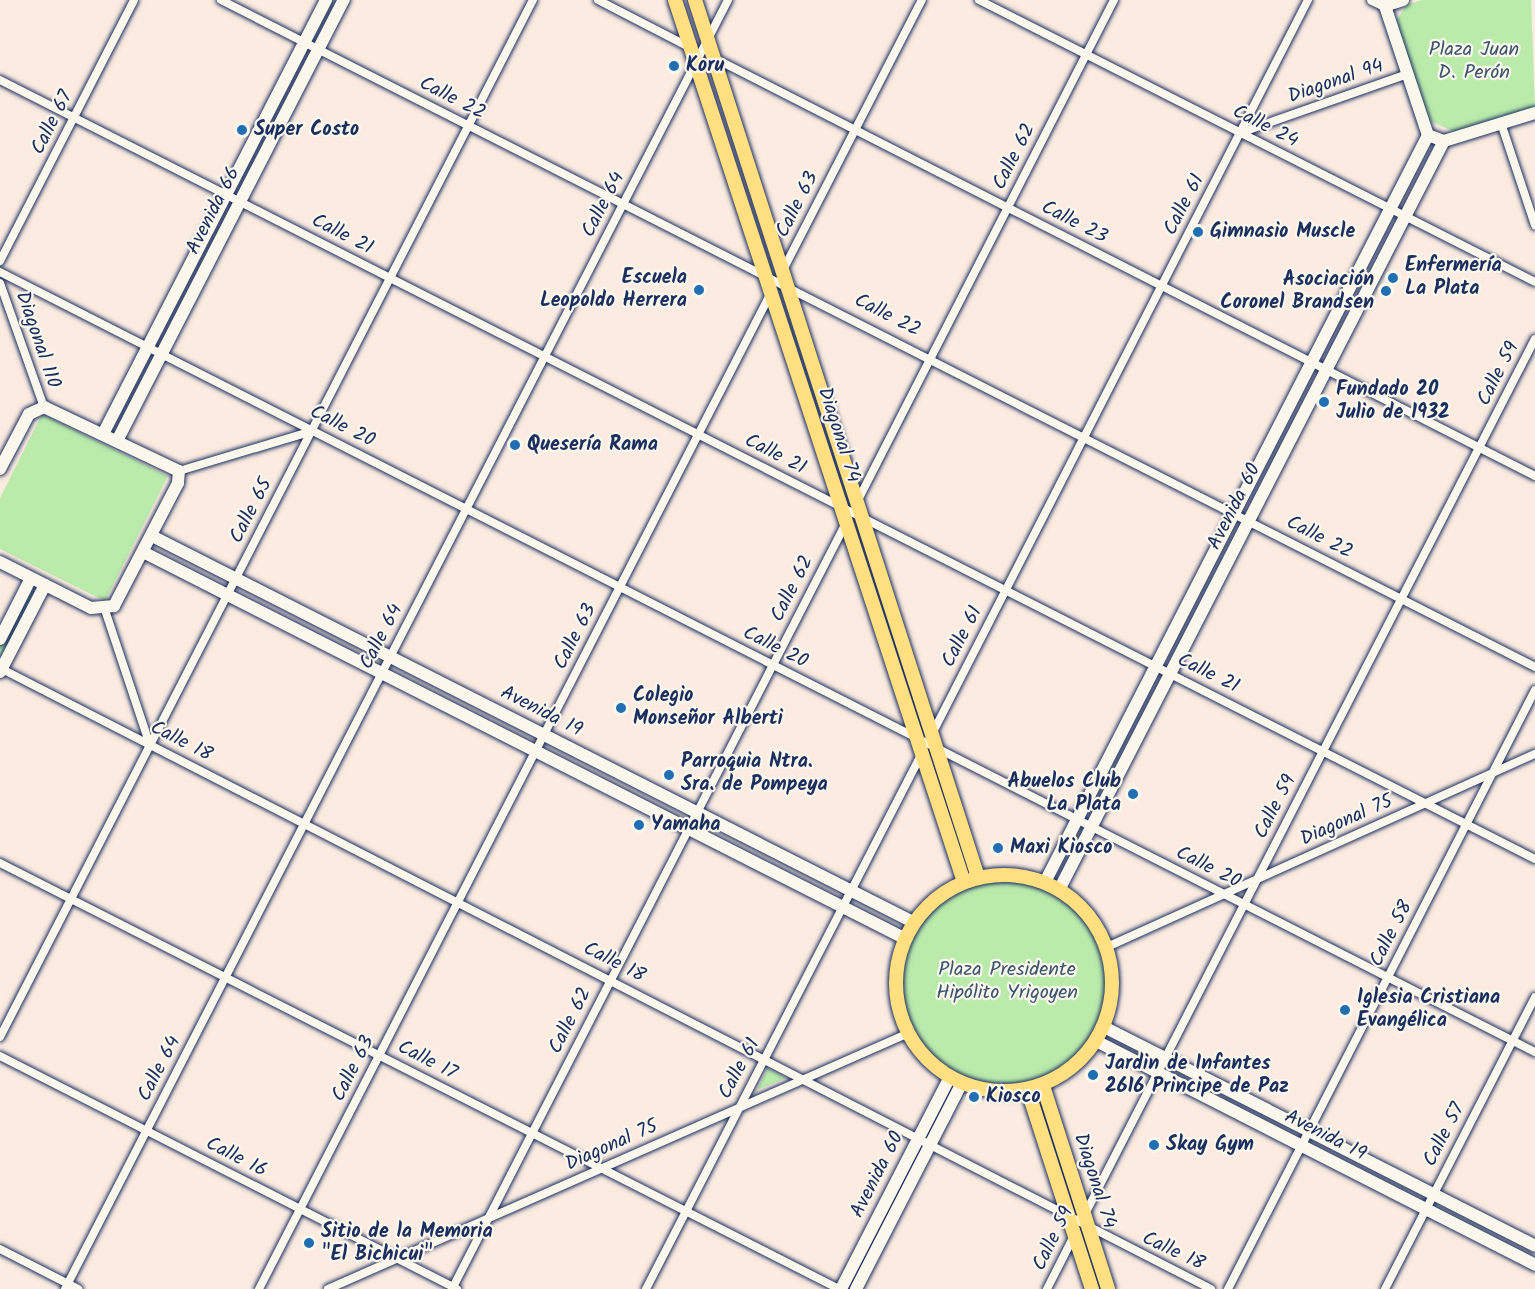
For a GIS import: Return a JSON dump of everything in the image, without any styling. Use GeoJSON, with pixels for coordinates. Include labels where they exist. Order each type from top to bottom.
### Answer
{"type":"FeatureCollection","features":[{"type":"Feature","properties":{"kind":"main road","name":"Avenida 66"},"geometry":{"type":"LineString","coordinates":[[104,432],[326,0]]}},
{"type":"Feature","properties":{"kind":"main road","name":"Avenida 66"},"geometry":{"type":"LineString","coordinates":[[118,439],[344,0]]}},
{"type":"Feature","properties":{"kind":"main road","name":"Diagonal 74"},"geometry":{"type":"LineString","coordinates":[[675,0],[777,281],[927,743],[978,878]]}},
{"type":"Feature","properties":{"kind":"main road","name":"Diagonal 74"},"geometry":{"type":"LineString","coordinates":[[695,0],[714,58],[777,281],[852,512]]}},
{"type":"Feature","properties":{"kind":"main road"},"geometry":{"type":"LineString","coordinates":[[1403,0],[1385,6],[1428,135],[1444,141],[1535,113]]}},
{"type":"Feature","properties":{"kind":"main road","name":"Avenida 60"},"geometry":{"type":"LineString","coordinates":[[1045,882],[1428,135]]}},
{"type":"Feature","properties":{"kind":"main road","name":"Avenida 60"},"geometry":{"type":"LineString","coordinates":[[1059,890],[1444,141]]}},
{"type":"Feature","properties":{"kind":"main road"},"geometry":{"type":"LineString","coordinates":[[0,562],[31,579],[105,610],[114,606],[152,536],[178,471],[104,432],[44,407],[29,414],[2,461]]}},
{"type":"Feature","properties":{"kind":"main road","name":"Avenida 19"},"geometry":{"type":"LineString","coordinates":[[152,536],[913,922]]}},
{"type":"Feature","properties":{"kind":"main road","name":"Avenida 19"},"geometry":{"type":"LineString","coordinates":[[143,552],[904,938]]}},
{"type":"Feature","properties":{"kind":"main road"},"geometry":{"type":"LineString","coordinates":[[0,639],[31,579]]}},
{"type":"Feature","properties":{"kind":"main road"},"geometry":{"type":"LineString","coordinates":[[1,670],[45,585]]}},
{"type":"Feature","properties":{"kind":"main road","name":"Diagonal 74"},"geometry":{"type":"LineString","coordinates":[[927,743],[963,882]]}},
{"type":"Feature","properties":{"kind":"main road"},"geometry":{"type":"LineString","coordinates":[[1012,875],[1045,882],[1059,890],[1088,915],[1107,947],[1111,986],[1104,1027],[1098,1042],[1043,1086],[1028,1090],[955,1082],[933,1068],[909,1033],[898,974],[904,938],[913,922],[930,903],[963,882],[978,878],[1012,875]]}},
{"type":"Feature","properties":{"kind":"main road","name":"Avenida 19"},"geometry":{"type":"LineString","coordinates":[[1104,1027],[1535,1246]]}},
{"type":"Feature","properties":{"kind":"main road","name":"Avenida 19"},"geometry":{"type":"LineString","coordinates":[[1098,1042],[1535,1265]]}},
{"type":"Feature","properties":{"kind":"main road","name":"Avenida 60"},"geometry":{"type":"LineString","coordinates":[[840,1289],[918,1138],[955,1082]]}},
{"type":"Feature","properties":{"kind":"main road","name":"Avenida 60"},"geometry":{"type":"LineString","coordinates":[[856,1289],[931,1144],[955,1082]]}},
{"type":"Feature","properties":{"kind":"main road","name":"Diagonal 74"},"geometry":{"type":"LineString","coordinates":[[1043,1086],[1079,1224],[1092,1289]]}},
{"type":"Feature","properties":{"kind":"main road","name":"Diagonal 74"},"geometry":{"type":"LineString","coordinates":[[1028,1090],[1079,1224],[1108,1289]]}},
{"type":"Feature","properties":{"kind":"street","name":"Calle 67"},"geometry":{"type":"LineString","coordinates":[[0,261],[134,0]]}},
{"type":"Feature","properties":{"kind":"street","name":"Calle 22"},"geometry":{"type":"LineString","coordinates":[[221,0],[930,357],[1535,667]]}},
{"type":"Feature","properties":{"kind":"street","name":"Calle 65"},"geometry":{"type":"LineString","coordinates":[[0,1038],[533,0]]}},
{"type":"Feature","properties":{"kind":"street","name":"Calle 23"},"geometry":{"type":"LineString","coordinates":[[598,0],[696,54],[714,58],[1535,476]]}},
{"type":"Feature","properties":{"kind":"street","name":"Calle 64"},"geometry":{"type":"LineString","coordinates":[[67,1286],[623,204],[696,54],[708,39],[728,0]]}},
{"type":"Feature","properties":{"kind":"street","name":"Calle 63"},"geometry":{"type":"LineString","coordinates":[[259,1289],[922,0]]}},
{"type":"Feature","properties":{"kind":"street","name":"Calle 24"},"geometry":{"type":"LineString","coordinates":[[979,0],[1535,282]]}},
{"type":"Feature","properties":{"kind":"street","name":"Calle 62"},"geometry":{"type":"LineString","coordinates":[[454,1288],[1114,0]]}},
{"type":"Feature","properties":{"kind":"street","name":"Calle 61"},"geometry":{"type":"LineString","coordinates":[[646,1289],[1308,0]]}},
{"type":"Feature","properties":{"kind":"street"},"geometry":{"type":"LineString","coordinates":[[1372,0],[1385,6]]}},
{"type":"Feature","properties":{"kind":"street","name":"Diagonal 94"},"geometry":{"type":"LineString","coordinates":[[1240,133],[1408,74]]}},
{"type":"Feature","properties":{"kind":"street","name":"Calle 21"},"geometry":{"type":"LineString","coordinates":[[0,80],[1535,859]]}},
{"type":"Feature","properties":{"kind":"street"},"geometry":{"type":"LineString","coordinates":[[1501,123],[1535,225]]}},
{"type":"Feature","properties":{"kind":"street","name":"Calle 20"},"geometry":{"type":"LineString","coordinates":[[0,272],[1535,1052]]}},
{"type":"Feature","properties":{"kind":"street","name":"Diagonal 110"},"geometry":{"type":"LineString","coordinates":[[0,283],[44,407]]}},
{"type":"Feature","properties":{"kind":"street","name":"Calle 59"},"geometry":{"type":"LineString","coordinates":[[1047,1289],[1535,339]]}},
{"type":"Feature","properties":{"kind":"street"},"geometry":{"type":"LineString","coordinates":[[178,471],[312,431]]}},
{"type":"Feature","properties":{"kind":"street"},"geometry":{"type":"LineString","coordinates":[[105,610],[150,745]]}},
{"type":"Feature","properties":{"kind":"street","name":"Calle 18"},"geometry":{"type":"LineString","coordinates":[[1,670],[931,1144],[1079,1224],[1211,1289]]}},
{"type":"Feature","properties":{"kind":"street","name":"Calle 58"},"geometry":{"type":"LineString","coordinates":[[1228,1289],[1535,690]]}},
{"type":"Feature","properties":{"kind":"street","name":"Diagonal 75"},"geometry":{"type":"LineString","coordinates":[[1107,947],[1535,754]]}},
{"type":"Feature","properties":{"kind":"street","name":"Calle 17"},"geometry":{"type":"LineString","coordinates":[[0,863],[840,1289]]}},
{"type":"Feature","properties":{"kind":"street","name":"Calle 57"},"geometry":{"type":"LineString","coordinates":[[1385,1289],[1535,997]]}},
{"type":"Feature","properties":{"kind":"street","name":"Diagonal 75"},"geometry":{"type":"LineString","coordinates":[[328,1289],[909,1033]]}},
{"type":"Feature","properties":{"kind":"street","name":"Calle 16"},"geometry":{"type":"LineString","coordinates":[[0,1056],[454,1288]]}},
{"type":"Feature","properties":{"kind":"street"},"geometry":{"type":"LineString","coordinates":[[0,1249],[67,1286],[78,1289]]}},
{"type":"Feature","properties":{"kind":"green space","name":"Plaza Juan D. Perón"},"geometry":{"type":"Polygon","coordinates":[[[1422,0],[1531,0],[1535,108],[1455,132],[1430,121],[1395,22],[1407,5],[1422,0]]]}},
{"type":"Feature","properties":{"kind":"green space"},"geometry":{"type":"Polygon","coordinates":[[[42,414],[168,476],[105,601],[0,549],[0,498],[42,414]]]}},
{"type":"Feature","properties":{"kind":"green space"},"geometry":{"type":"Polygon","coordinates":[[[33,590],[35,596],[0,664],[0,645],[33,590]]]}},
{"type":"Feature","properties":{"kind":"green space","name":"Plaza Presidente Hipólito Yrigoyen"},"geometry":{"type":"Polygon","coordinates":[[[1006,880],[1026,882],[1045,888],[1079,910],[1101,944],[1107,963],[1109,983],[1107,1003],[1101,1022],[1079,1056],[1045,1078],[1026,1084],[1006,1086],[986,1084],[967,1078],[933,1056],[911,1022],[905,1003],[903,983],[905,963],[911,944],[933,910],[967,888],[986,882],[1006,880]]]}},
{"type":"Feature","properties":{"kind":"green space"},"geometry":{"type":"Polygon","coordinates":[[[767,1069],[786,1078],[757,1090],[767,1069]]]}},
{"type":"Feature","properties":{"kind":"place","name":"Koru"},"geometry":{"type":"Point","coordinates":[674,66]}},
{"type":"Feature","properties":{"kind":"place","name":"Super Costo"},"geometry":{"type":"Point","coordinates":[242,130]}},
{"type":"Feature","properties":{"kind":"place","name":"Gimnasio Muscle"},"geometry":{"type":"Point","coordinates":[1198,232]}},
{"type":"Feature","properties":{"kind":"place","name":"Enfermería La Plata"},"geometry":{"type":"Point","coordinates":[1393,278]}},
{"type":"Feature","properties":{"kind":"place","name":"Escuela Leopoldo Herrera"},"geometry":{"type":"Point","coordinates":[699,290]}},
{"type":"Feature","properties":{"kind":"place","name":"Asociación Coronel Brandsen"},"geometry":{"type":"Point","coordinates":[1386,291]}},
{"type":"Feature","properties":{"kind":"place","name":"Fundado 20 Julio de 1932"},"geometry":{"type":"Point","coordinates":[1324,402]}},
{"type":"Feature","properties":{"kind":"place","name":"Quesería Rama"},"geometry":{"type":"Point","coordinates":[515,445]}},
{"type":"Feature","properties":{"kind":"place","name":"Colegio Monseñor Alberti"},"geometry":{"type":"Point","coordinates":[621,708]}},
{"type":"Feature","properties":{"kind":"place","name":"Parroquia Ntra. Sra. de Pompeya"},"geometry":{"type":"Point","coordinates":[669,775]}},
{"type":"Feature","properties":{"kind":"place","name":"Abuelos Club La Plata"},"geometry":{"type":"Point","coordinates":[1133,794]}},
{"type":"Feature","properties":{"kind":"place","name":"Yamaha"},"geometry":{"type":"Point","coordinates":[639,825]}},
{"type":"Feature","properties":{"kind":"place","name":"Maxi Kiosco"},"geometry":{"type":"Point","coordinates":[998,848]}},
{"type":"Feature","properties":{"kind":"place","name":"Iglesia Cristiana Evangélica"},"geometry":{"type":"Point","coordinates":[1345,1010]}},
{"type":"Feature","properties":{"kind":"place","name":"Jardin de Infantes 2616 Principe de Paz"},"geometry":{"type":"Point","coordinates":[1093,1075]}},
{"type":"Feature","properties":{"kind":"place","name":"Kiosco"},"geometry":{"type":"Point","coordinates":[974,1097]}},
{"type":"Feature","properties":{"kind":"place","name":"Skay Gym"},"geometry":{"type":"Point","coordinates":[1154,1145]}},
{"type":"Feature","properties":{"kind":"place","name":"Sitio de la Memoria \"El Bichicui\""},"geometry":{"type":"Point","coordinates":[309,1243]}}]}
